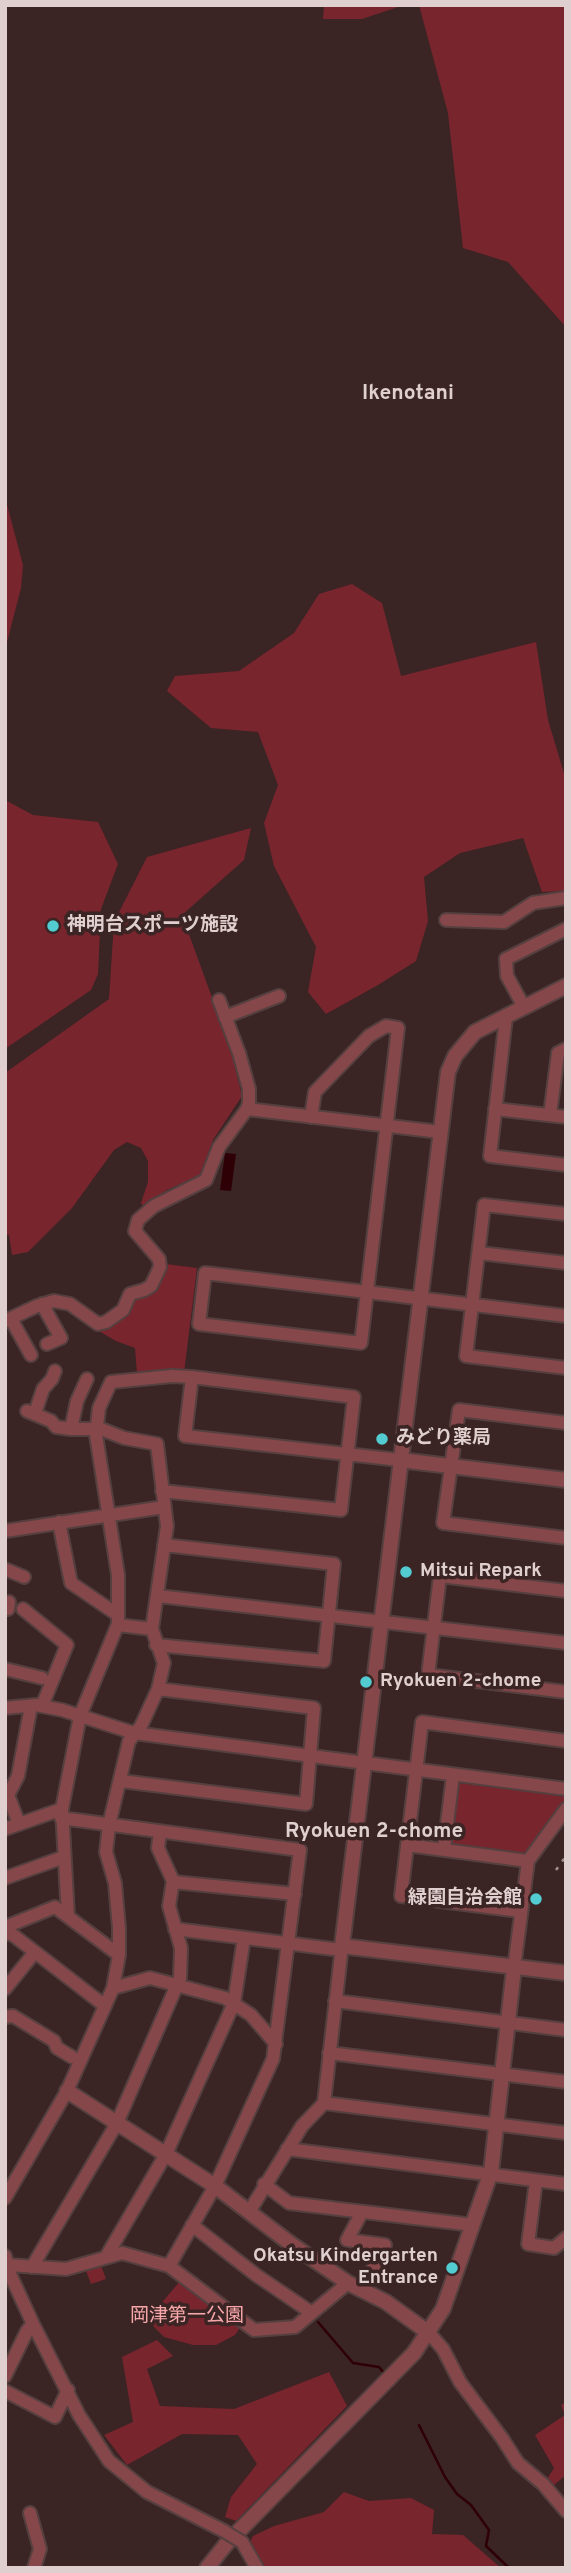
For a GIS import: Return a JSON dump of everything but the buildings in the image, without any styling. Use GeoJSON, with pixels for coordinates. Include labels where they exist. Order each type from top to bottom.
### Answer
{"type":"FeatureCollection","features":[{"type":"Feature","properties":{"kind":"street"},"geometry":{"type":"LineString","coordinates":[[446,920],[504,922],[533,904],[566,898]]}},
{"type":"Feature","properties":{"kind":"street"},"geometry":{"type":"LineString","coordinates":[[524,1007],[507,976],[506,959],[566,929]]}},
{"type":"Feature","properties":{"kind":"street"},"geometry":{"type":"LineString","coordinates":[[249,2212],[302,2126],[324,2103],[444,1087],[455,1056],[475,1032],[566,986]]}},
{"type":"Feature","properties":{"kind":"street"},"geometry":{"type":"LineString","coordinates":[[225,1017],[279,996]]}},
{"type":"Feature","properties":{"kind":"street"},"geometry":{"type":"LineString","coordinates":[[31,1355],[7,1318],[54,1301],[70,1304],[98,1324],[106,1322],[122,1310],[130,1294],[150,1286],[160,1267],[159,1259],[135,1231],[138,1220],[154,1206],[206,1180],[219,1147],[247,1109],[249,1089],[219,1000]]}},
{"type":"Feature","properties":{"kind":"street"},"geometry":{"type":"LineString","coordinates":[[506,1017],[490,1156],[566,1165]]}},
{"type":"Feature","properties":{"kind":"street"},"geometry":{"type":"LineString","coordinates":[[311,1117],[314,1092],[369,1036],[386,1026],[398,1028],[387,1126],[367,1292],[361,1343],[199,1324],[205,1273],[367,1292],[420,1298],[566,1316]]}},
{"type":"Feature","properties":{"kind":"street"},"geometry":{"type":"LineString","coordinates":[[550,1115],[558,1053],[566,1049]]}},
{"type":"Feature","properties":{"kind":"street"},"geometry":{"type":"LineString","coordinates":[[247,1109],[440,1132]]}},
{"type":"Feature","properties":{"kind":"street"},"geometry":{"type":"LineString","coordinates":[[495,1109],[566,1117]]}},
{"type":"Feature","properties":{"kind":"street"},"geometry":{"type":"LineString","coordinates":[[566,1214],[484,1205],[466,1356],[566,1368]]}},
{"type":"Feature","properties":{"kind":"street"},"geometry":{"type":"LineString","coordinates":[[478,1253],[566,1263]]}},
{"type":"Feature","properties":{"kind":"street"},"geometry":{"type":"LineString","coordinates":[[42,1304],[61,1338],[47,1344]]}},
{"type":"Feature","properties":{"kind":"street"},"geometry":{"type":"LineString","coordinates":[[5,2198],[68,2091],[76,2059],[113,1988],[119,1955],[115,1883],[106,1853],[109,1825],[129,1741],[141,1726],[158,1689],[164,1663],[152,1629],[167,1526],[157,1444],[124,1438],[96,1428],[56,1427],[31,1412],[55,1371]]}},
{"type":"Feature","properties":{"kind":"street"},"geometry":{"type":"LineString","coordinates":[[68,1916],[61,1814],[80,1716],[118,1620],[118,1575],[96,1428],[99,1408],[111,1382],[172,1376],[192,1377],[354,1397],[341,1510],[162,1491]]}},
{"type":"Feature","properties":{"kind":"street"},"geometry":{"type":"LineString","coordinates":[[192,1377],[185,1436],[566,1480]]}},
{"type":"Feature","properties":{"kind":"street"},"geometry":{"type":"LineString","coordinates":[[71,1429],[77,1401],[87,1379]]}},
{"type":"Feature","properties":{"kind":"street"},"geometry":{"type":"LineString","coordinates":[[566,1423],[459,1410],[443,1523],[566,1538]]}},
{"type":"Feature","properties":{"kind":"street"},"geometry":{"type":"LineString","coordinates":[[5,1531],[164,1507]]}},
{"type":"Feature","properties":{"kind":"street"},"geometry":{"type":"LineString","coordinates":[[59,1522],[71,1583],[118,1620],[152,1629]]}},
{"type":"Feature","properties":{"kind":"street"},"geometry":{"type":"LineString","coordinates":[[156,1645],[324,1661],[334,1564],[164,1545]]}},
{"type":"Feature","properties":{"kind":"street"},"geometry":{"type":"LineString","coordinates":[[5,1569],[24,1577]]}},
{"type":"Feature","properties":{"kind":"street"},"geometry":{"type":"LineString","coordinates":[[566,1591],[440,1576],[428,1675],[566,1692]]}},
{"type":"Feature","properties":{"kind":"street"},"geometry":{"type":"LineString","coordinates":[[158,1596],[566,1643]]}},
{"type":"Feature","properties":{"kind":"street"},"geometry":{"type":"LineString","coordinates":[[19,1824],[6,1793],[18,1776],[36,1706],[67,1645],[23,1609]]}},
{"type":"Feature","properties":{"kind":"street"},"geometry":{"type":"LineString","coordinates":[[5,1669],[42,1678]]}},
{"type":"Feature","properties":{"kind":"street"},"geometry":{"type":"LineString","coordinates":[[121,1781],[306,1804],[314,1708],[158,1689]]}},
{"type":"Feature","properties":{"kind":"street"},"geometry":{"type":"LineString","coordinates":[[5,1707],[36,1706],[134,1733],[566,1788]]}},
{"type":"Feature","properties":{"kind":"street"},"geometry":{"type":"LineString","coordinates":[[520,1912],[401,1896],[422,1723],[566,1741]]}},
{"type":"Feature","properties":{"kind":"street"},"geometry":{"type":"LineString","coordinates":[[444,1849],[453,1775]]}},
{"type":"Feature","properties":{"kind":"street"},"geometry":{"type":"LineString","coordinates":[[207,2568],[227,2543],[414,2353],[443,2309],[490,2175],[528,1861],[566,1809]]}},
{"type":"Feature","properties":{"kind":"street"},"geometry":{"type":"LineString","coordinates":[[5,1829],[61,1814],[109,1825],[300,1850],[290,1944],[273,2059],[215,2186],[169,2266]]}},
{"type":"Feature","properties":{"kind":"street"},"geometry":{"type":"LineString","coordinates":[[32,2267],[117,2123],[180,1978],[181,1948],[169,1906],[173,1882],[158,1848],[160,1832]]}},
{"type":"Feature","properties":{"kind":"street"},"geometry":{"type":"LineString","coordinates":[[407,1844],[528,1861]]}},
{"type":"Feature","properties":{"kind":"street"},"geometry":{"type":"LineString","coordinates":[[5,1878],[64,1857]]}},
{"type":"Feature","properties":{"kind":"street"},"geometry":{"type":"LineString","coordinates":[[173,1882],[296,1894]]}},
{"type":"Feature","properties":{"kind":"street"},"geometry":{"type":"LineString","coordinates":[[5,1927],[55,1907],[119,1955]]}},
{"type":"Feature","properties":{"kind":"street"},"geometry":{"type":"LineString","coordinates":[[175,1929],[566,1973]]}},
{"type":"Feature","properties":{"kind":"street"},"geometry":{"type":"LineString","coordinates":[[5,1933],[13,1935],[105,2006]]}},
{"type":"Feature","properties":{"kind":"street"},"geometry":{"type":"LineString","coordinates":[[106,2258],[166,2154],[234,2003],[244,1938]]}},
{"type":"Feature","properties":{"kind":"street"},"geometry":{"type":"LineString","coordinates":[[5,1989],[35,1952]]}},
{"type":"Feature","properties":{"kind":"street"},"geometry":{"type":"LineString","coordinates":[[113,1988],[150,1978],[225,1998],[251,2015],[276,2044]]}},
{"type":"Feature","properties":{"kind":"street"},"geometry":{"type":"LineString","coordinates":[[335,2001],[566,2030]]}},
{"type":"Feature","properties":{"kind":"street"},"geometry":{"type":"LineString","coordinates":[[5,2017],[13,2016],[54,2040],[57,2048],[76,2059]]}},
{"type":"Feature","properties":{"kind":"street"},"geometry":{"type":"LineString","coordinates":[[329,2053],[566,2082]]}},
{"type":"Feature","properties":{"kind":"street"},"geometry":{"type":"LineString","coordinates":[[68,2091],[215,2186],[348,2283],[386,2302],[429,2333],[443,2349],[460,2382],[518,2463],[543,2484],[566,2511]]}},
{"type":"Feature","properties":{"kind":"street"},"geometry":{"type":"LineString","coordinates":[[324,2103],[566,2133]]}},
{"type":"Feature","properties":{"kind":"street"},"geometry":{"type":"LineString","coordinates":[[287,2149],[566,2184]]}},
{"type":"Feature","properties":{"kind":"street"},"geometry":{"type":"LineString","coordinates":[[536,2180],[528,2244],[554,2248],[566,2238]]}},
{"type":"Feature","properties":{"kind":"street"},"geometry":{"type":"LineString","coordinates":[[264,2184],[289,2203],[473,2225]]}},
{"type":"Feature","properties":{"kind":"street"},"geometry":{"type":"LineString","coordinates":[[362,2212],[347,2240],[385,2245],[362,2290]]}},
{"type":"Feature","properties":{"kind":"street"},"geometry":{"type":"LineString","coordinates":[[192,2225],[312,2313]]}},
{"type":"Feature","properties":{"kind":"street"},"geometry":{"type":"LineString","coordinates":[[257,2568],[242,2542],[147,2492],[109,2461],[79,2415],[33,2324],[10,2274],[7,2261],[32,2267],[66,2269],[122,2253],[169,2266],[254,2330],[295,2328],[348,2283]]}},
{"type":"Feature","properties":{"kind":"street"},"geometry":{"type":"LineString","coordinates":[[5,2376],[33,2324]]}},
{"type":"Feature","properties":{"kind":"street"},"geometry":{"type":"LineString","coordinates":[[5,2391],[55,2417],[68,2390]]}},
{"type":"Feature","properties":{"kind":"street"},"geometry":{"type":"LineString","coordinates":[[30,2513],[40,2549],[34,2568]]}},
{"type":"Feature","properties":{"kind":"green space"},"geometry":{"type":"Polygon","coordinates":[[[324,5],[404,5],[362,19],[323,19],[324,5]]]}},
{"type":"Feature","properties":{"kind":"green space"},"geometry":{"type":"Polygon","coordinates":[[[419,5],[566,5],[566,327],[508,262],[463,248],[448,113],[419,5]]]}},
{"type":"Feature","properties":{"kind":"green space"},"geometry":{"type":"Polygon","coordinates":[[[5,497],[23,565],[21,588],[5,650],[5,497]]]}},
{"type":"Feature","properties":{"kind":"green space"},"geometry":{"type":"Polygon","coordinates":[[[352,584],[382,603],[401,676],[536,642],[548,720],[566,780],[566,891],[542,892],[523,838],[460,853],[424,877],[428,921],[416,961],[326,1014],[308,992],[316,947],[274,866],[264,823],[278,785],[258,732],[211,728],[167,691],[175,676],[239,671],[294,633],[319,594],[352,584]]]}},
{"type":"Feature","properties":{"kind":"green space","name":"神明台スポーツ施設"},"geometry":{"type":"Polygon","coordinates":[[[5,800],[33,815],[98,822],[118,864],[101,909],[98,974],[91,990],[5,1049],[5,800]]]}},
{"type":"Feature","properties":{"kind":"green space"},"geometry":{"type":"Polygon","coordinates":[[[251,828],[244,860],[182,915],[230,1047],[242,1096],[213,1140],[200,1175],[167,1190],[143,1206],[141,1203],[148,1182],[148,1161],[141,1148],[127,1142],[114,1150],[72,1208],[28,1252],[12,1255],[9,1235],[5,1235],[5,1073],[109,999],[114,922],[147,857],[251,828]]]}},
{"type":"Feature","properties":{"kind":"green space"},"geometry":{"type":"Polygon","coordinates":[[[166,1264],[197,1268],[184,1373],[137,1374],[135,1348],[97,1330],[166,1264]]]}},
{"type":"Feature","properties":{"kind":"green space"},"geometry":{"type":"Polygon","coordinates":[[[458,1783],[566,1796],[566,1804],[531,1854],[449,1843],[458,1783]]]}},
{"type":"Feature","properties":{"kind":"green space"},"geometry":{"type":"Polygon","coordinates":[[[100,2263],[106,2279],[91,2284],[85,2268],[100,2263]]]}},
{"type":"Feature","properties":{"kind":"green space","name":"岡津第一公園"},"geometry":{"type":"Polygon","coordinates":[[[181,2280],[241,2326],[235,2335],[216,2345],[193,2345],[164,2337],[147,2320],[181,2280]]]}},
{"type":"Feature","properties":{"kind":"green space"},"geometry":{"type":"Polygon","coordinates":[[[157,2340],[173,2356],[147,2369],[160,2406],[234,2409],[329,2372],[347,2406],[236,2521],[225,2517],[231,2497],[257,2464],[238,2435],[182,2434],[127,2465],[104,2435],[133,2422],[122,2357],[157,2340]]]}},
{"type":"Feature","properties":{"kind":"green space"},"geometry":{"type":"Polygon","coordinates":[[[566,2402],[566,2475],[554,2485],[547,2479],[554,2468],[535,2435],[565,2415],[561,2405],[566,2402]]]}},
{"type":"Feature","properties":{"kind":"green space"},"geometry":{"type":"Polygon","coordinates":[[[344,2492],[369,2501],[411,2498],[434,2510],[432,2534],[463,2535],[501,2568],[266,2568],[250,2542],[253,2536],[274,2526],[324,2512],[344,2492]]]}},
{"type":"Feature","properties":{"kind":"shaded area"},"geometry":{"type":"Polygon","coordinates":[[[225,1153],[236,1154],[231,1191],[220,1190],[225,1153]]]}},
{"type":"Feature","properties":{"kind":"waterway"},"geometry":{"type":"LineString","coordinates":[[318,2322],[353,2363],[379,2367],[384,2373]]}},
{"type":"Feature","properties":{"kind":"waterway"},"geometry":{"type":"LineString","coordinates":[[419,2425],[445,2477],[457,2494],[471,2505],[489,2530],[486,2546],[509,2568]]}},
{"type":"Feature","properties":{"kind":"railway"},"geometry":{"type":"LineString","coordinates":[[556,1870],[566,1856]]}},
{"type":"Feature","properties":{"kind":"place","name":"神明台スポーツ施設"},"geometry":{"type":"Point","coordinates":[53,926]}},
{"type":"Feature","properties":{"kind":"place","name":"みどり薬局"},"geometry":{"type":"Point","coordinates":[382,1439]}},
{"type":"Feature","properties":{"kind":"place","name":"Mitsui Repark"},"geometry":{"type":"Point","coordinates":[406,1572]}},
{"type":"Feature","properties":{"kind":"place","name":"Ryokuen 2-chome"},"geometry":{"type":"Point","coordinates":[366,1682]}},
{"type":"Feature","properties":{"kind":"place","name":"緑園自治会館"},"geometry":{"type":"Point","coordinates":[536,1899]}},
{"type":"Feature","properties":{"kind":"place","name":"Okatsu Kindergarten Entrance"},"geometry":{"type":"Point","coordinates":[452,2268]}},
{"type":"Feature","properties":{"kind":"district","name":"Ikenotani"},"geometry":{"type":"Point","coordinates":[408,395]}},
{"type":"Feature","properties":{"kind":"district","name":"Ryokuen 2-chome"},"geometry":{"type":"Point","coordinates":[374,1833]}}]}
